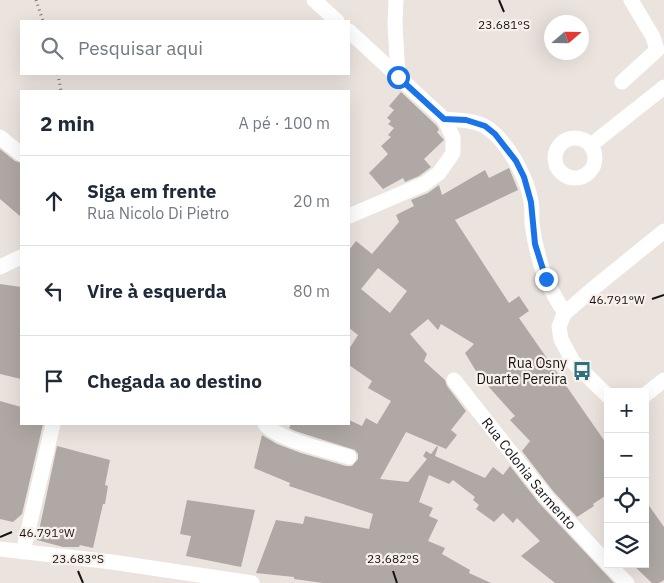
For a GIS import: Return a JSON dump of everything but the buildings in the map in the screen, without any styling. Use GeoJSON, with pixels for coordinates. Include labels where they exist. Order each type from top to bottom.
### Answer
{"type":"FeatureCollection","features":[{"type":"Feature","properties":{"kind":"street"},"geometry":{"type":"LineString","coordinates":[[314,0],[337,20]]}},
{"type":"Feature","properties":{"kind":"street"},"geometry":{"type":"LineString","coordinates":[[396,0],[395,23],[398,77]]}},
{"type":"Feature","properties":{"kind":"street"},"geometry":{"type":"LineString","coordinates":[[622,82],[657,50],[653,37],[631,0]]}},
{"type":"Feature","properties":{"kind":"street"},"geometry":{"type":"LineString","coordinates":[[350,33],[444,119],[453,137],[453,153],[439,172],[424,184],[350,216]]}},
{"type":"Feature","properties":{"kind":"street"},"geometry":{"type":"LineString","coordinates":[[591,145],[664,87]]}},
{"type":"Feature","properties":{"kind":"street"},"geometry":{"type":"LineString","coordinates":[[444,119],[466,120],[485,126],[495,134],[516,161],[524,177],[531,202],[533,230],[541,265],[554,297],[565,313]]}},
{"type":"Feature","properties":{"kind":"street"},"geometry":{"type":"LineString","coordinates":[[0,137],[20,153]]}},
{"type":"Feature","properties":{"kind":"street"},"geometry":{"type":"LineString","coordinates":[[604,392],[573,362],[561,338],[559,328],[565,313],[664,231]]}},
{"type":"Feature","properties":{"kind":"street"},"geometry":{"type":"LineString","coordinates":[[0,267],[20,258]]}},
{"type":"Feature","properties":{"kind":"street","name":"Rua Colonia Sarmento"},"geometry":{"type":"LineString","coordinates":[[454,380],[546,497],[604,560]]}},
{"type":"Feature","properties":{"kind":"street"},"geometry":{"type":"LineString","coordinates":[[649,392],[664,380]]}},
{"type":"Feature","properties":{"kind":"street"},"geometry":{"type":"LineString","coordinates":[[23,552],[53,425]]}},
{"type":"Feature","properties":{"kind":"street"},"geometry":{"type":"LineString","coordinates":[[266,425],[269,429],[284,437],[349,457]]}},
{"type":"Feature","properties":{"kind":"street"},"geometry":{"type":"LineString","coordinates":[[0,549],[112,562],[252,583]]}},
{"type":"Feature","properties":{"kind":"street","name":"Rua Colonia Sarmento"},"geometry":{"type":"LineString","coordinates":[[612,568],[627,583]]}},
{"type":"Feature","properties":{"kind":"path"},"geometry":{"type":"LineString","coordinates":[[36,0],[43,20]]}},
{"type":"Feature","properties":{"kind":"path"},"geometry":{"type":"LineString","coordinates":[[58,75],[61,90]]}},
{"type":"Feature","properties":{"kind":"place","name":"Rua Osny Duarte Pereira"},"geometry":{"type":"Point","coordinates":[582,371]}},
{"type":"Feature","properties":{"kind":"route"},"geometry":{"type":"LineString","coordinates":[[398,77],[444,119],[466,120],[485,126],[495,134],[516,161],[524,177],[531,202],[535,244],[546,279]]}}]}
